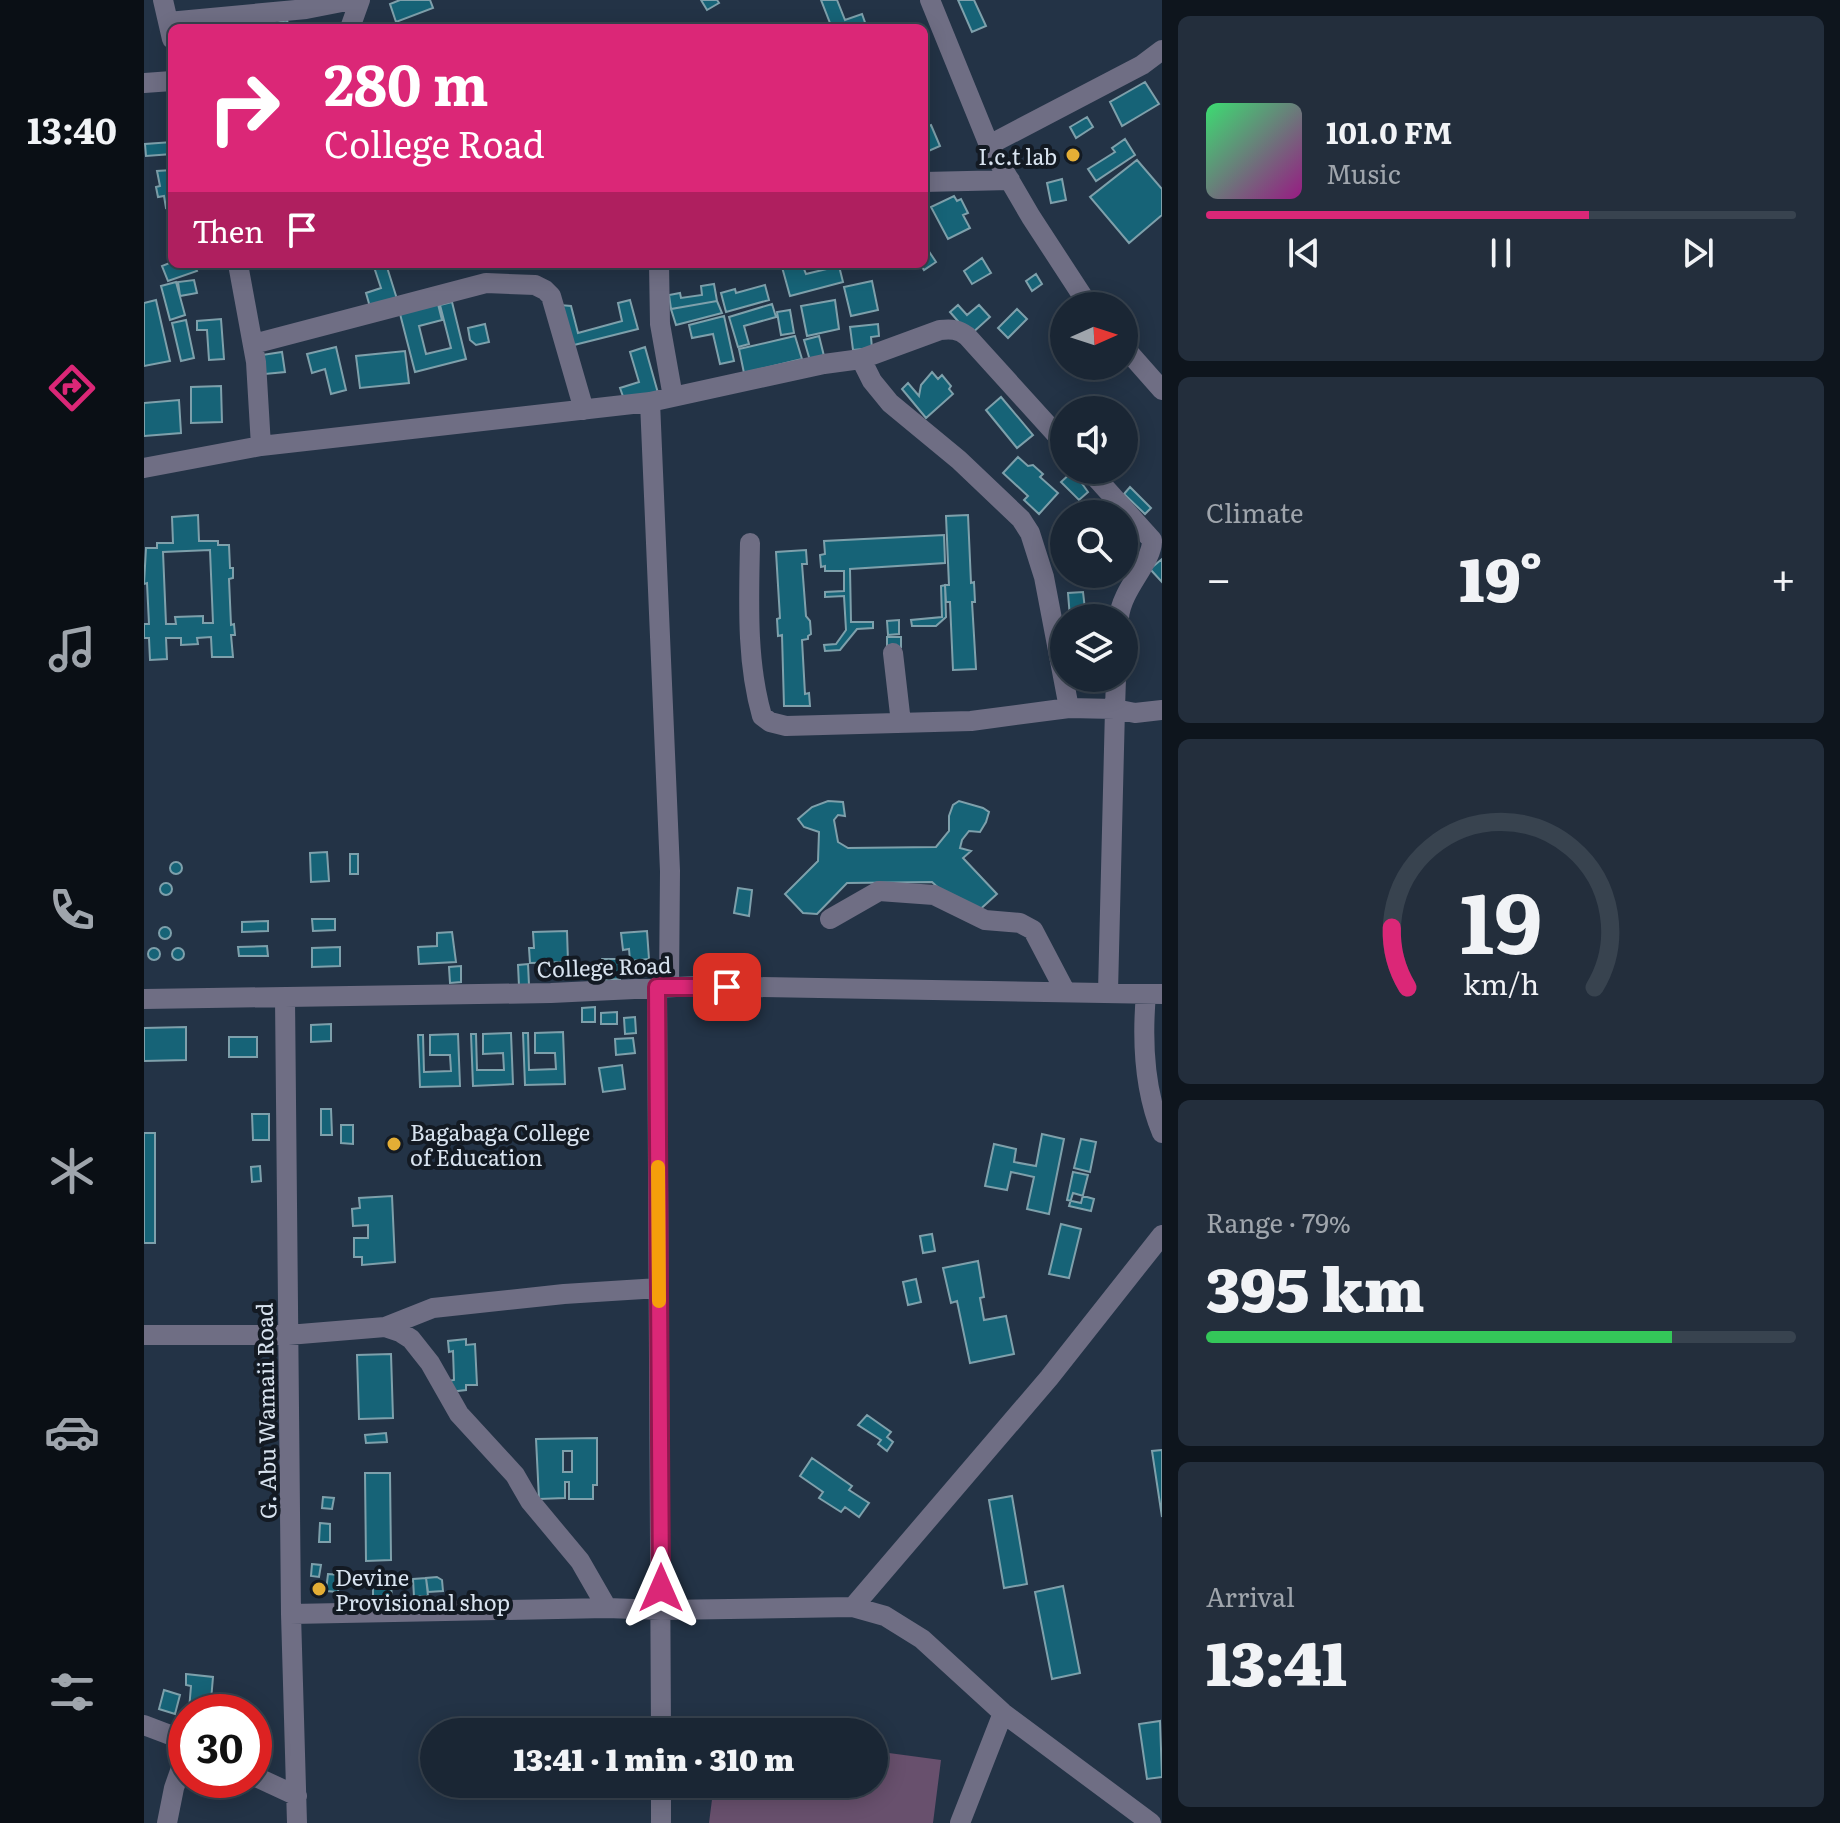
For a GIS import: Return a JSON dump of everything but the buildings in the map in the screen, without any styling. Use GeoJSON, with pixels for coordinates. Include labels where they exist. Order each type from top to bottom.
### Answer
{"type":"FeatureCollection","features":[{"type":"Feature","properties":{"kind":"street"},"geometry":{"type":"LineString","coordinates":[[163,0],[169,24]]}},
{"type":"Feature","properties":{"kind":"street"},"geometry":{"type":"LineString","coordinates":[[209,24],[352,0]]}},
{"type":"Feature","properties":{"kind":"street"},"geometry":{"type":"LineString","coordinates":[[351,24],[360,0]]}},
{"type":"Feature","properties":{"kind":"street"},"geometry":{"type":"LineString","coordinates":[[930,0],[989,145],[1080,292]]}},
{"type":"Feature","properties":{"kind":"street"},"geometry":{"type":"LineString","coordinates":[[989,145],[1142,65],[1162,50]]}},
{"type":"Feature","properties":{"kind":"street"},"geometry":{"type":"LineString","coordinates":[[144,83],[168,81]]}},
{"type":"Feature","properties":{"kind":"street"},"geometry":{"type":"LineString","coordinates":[[928,182],[1010,180]]}},
{"type":"Feature","properties":{"kind":"street"},"geometry":{"type":"LineString","coordinates":[[239,268],[253,344],[261,446]]}},
{"type":"Feature","properties":{"kind":"street"},"geometry":{"type":"LineString","coordinates":[[659,268],[660,324],[673,397]]}},
{"type":"Feature","properties":{"kind":"street"},"geometry":{"type":"LineString","coordinates":[[253,344],[486,283],[535,285],[551,296],[584,410]]}},
{"type":"Feature","properties":{"kind":"street"},"geometry":{"type":"LineString","coordinates":[[144,468],[261,446],[650,402],[861,359],[940,330],[960,331],[991,360],[1050,427]]}},
{"type":"Feature","properties":{"kind":"street"},"geometry":{"type":"LineString","coordinates":[[861,359],[872,381],[890,403],[959,460],[1021,519],[1030,533],[1044,577],[1069,708]]}},
{"type":"Feature","properties":{"kind":"street"},"geometry":{"type":"LineString","coordinates":[[1138,363],[1162,390]]}},
{"type":"Feature","properties":{"kind":"street"},"geometry":{"type":"LineString","coordinates":[[650,402],[670,871],[663,987],[659,1288],[661,1718]]}},
{"type":"Feature","properties":{"kind":"street"},"geometry":{"type":"LineString","coordinates":[[1102,484],[1152,540],[1150,551],[1121,604]]}},
{"type":"Feature","properties":{"kind":"street"},"geometry":{"type":"LineString","coordinates":[[750,543],[748,605],[757,700],[762,716],[770,722],[786,726],[971,721],[1069,708],[1115,709],[1135,713],[1162,710]]}},
{"type":"Feature","properties":{"kind":"street"},"geometry":{"type":"LineString","coordinates":[[893,653],[901,723]]}},
{"type":"Feature","properties":{"kind":"street"},"geometry":{"type":"LineString","coordinates":[[1108,992],[1116,692]]}},
{"type":"Feature","properties":{"kind":"street"},"geometry":{"type":"LineString","coordinates":[[830,919],[879,891],[934,895],[985,920],[1020,923],[1033,930],[1065,991]]}},
{"type":"Feature","properties":{"kind":"street","name":"College Road"},"geometry":{"type":"LineString","coordinates":[[144,999],[551,993],[663,987],[1154,994]]}},
{"type":"Feature","properties":{"kind":"street"},"geometry":{"type":"LineString","coordinates":[[1154,994],[1143,1032],[1146,1065],[1162,1133]]}},
{"type":"Feature","properties":{"kind":"street","name":"G. Abu Wamaii Road"},"geometry":{"type":"LineString","coordinates":[[285,998],[291,1614],[297,1823]]}},
{"type":"Feature","properties":{"kind":"street"},"geometry":{"type":"LineString","coordinates":[[853,1607],[1049,1378],[1162,1235]]}},
{"type":"Feature","properties":{"kind":"street"},"geometry":{"type":"LineString","coordinates":[[144,1335],[288,1335],[385,1327],[433,1308],[659,1288]]}},
{"type":"Feature","properties":{"kind":"street"},"geometry":{"type":"LineString","coordinates":[[385,1327],[411,1339],[430,1363],[459,1414],[515,1475],[530,1501],[580,1561],[607,1608]]}},
{"type":"Feature","properties":{"kind":"street"},"geometry":{"type":"LineString","coordinates":[[291,1614],[853,1607],[885,1616],[922,1639],[1003,1713],[1151,1823]]}},
{"type":"Feature","properties":{"kind":"street"},"geometry":{"type":"LineString","coordinates":[[960,1823],[1003,1713]]}},
{"type":"Feature","properties":{"kind":"street"},"geometry":{"type":"LineString","coordinates":[[144,1725],[168,1734]]}},
{"type":"Feature","properties":{"kind":"street"},"geometry":{"type":"LineString","coordinates":[[272,1784],[297,1796]]}},
{"type":"Feature","properties":{"kind":"street"},"geometry":{"type":"LineString","coordinates":[[167,1823],[172,1798]]}},
{"type":"Feature","properties":{"kind":"street"},"geometry":{"type":"LineString","coordinates":[[661,1798],[661,1823]]}},
{"type":"Feature","properties":{"kind":"shaded area"},"geometry":{"type":"Polygon","coordinates":[[[888,1753],[941,1760],[933,1823],[709,1823],[712,1798],[888,1798],[888,1753]]]}},
{"type":"Feature","properties":{"kind":"slow traffic"},"geometry":{"type":"LineString","coordinates":[[658,1167],[659,1301]]}},
{"type":"Feature","properties":{"kind":"place","name":"I.c.t lab"},"geometry":{"type":"Point","coordinates":[1073,155]}},
{"type":"Feature","properties":{"kind":"place","name":"Bagabaga College of Education"},"geometry":{"type":"Point","coordinates":[394,1144]}},
{"type":"Feature","properties":{"kind":"place","name":"Devine Provisional shop"},"geometry":{"type":"Point","coordinates":[319,1589]}},
{"type":"Feature","properties":{"kind":"route"},"geometry":{"type":"LineString","coordinates":[[661,1588],[657,987],[727,987]]}}]}
